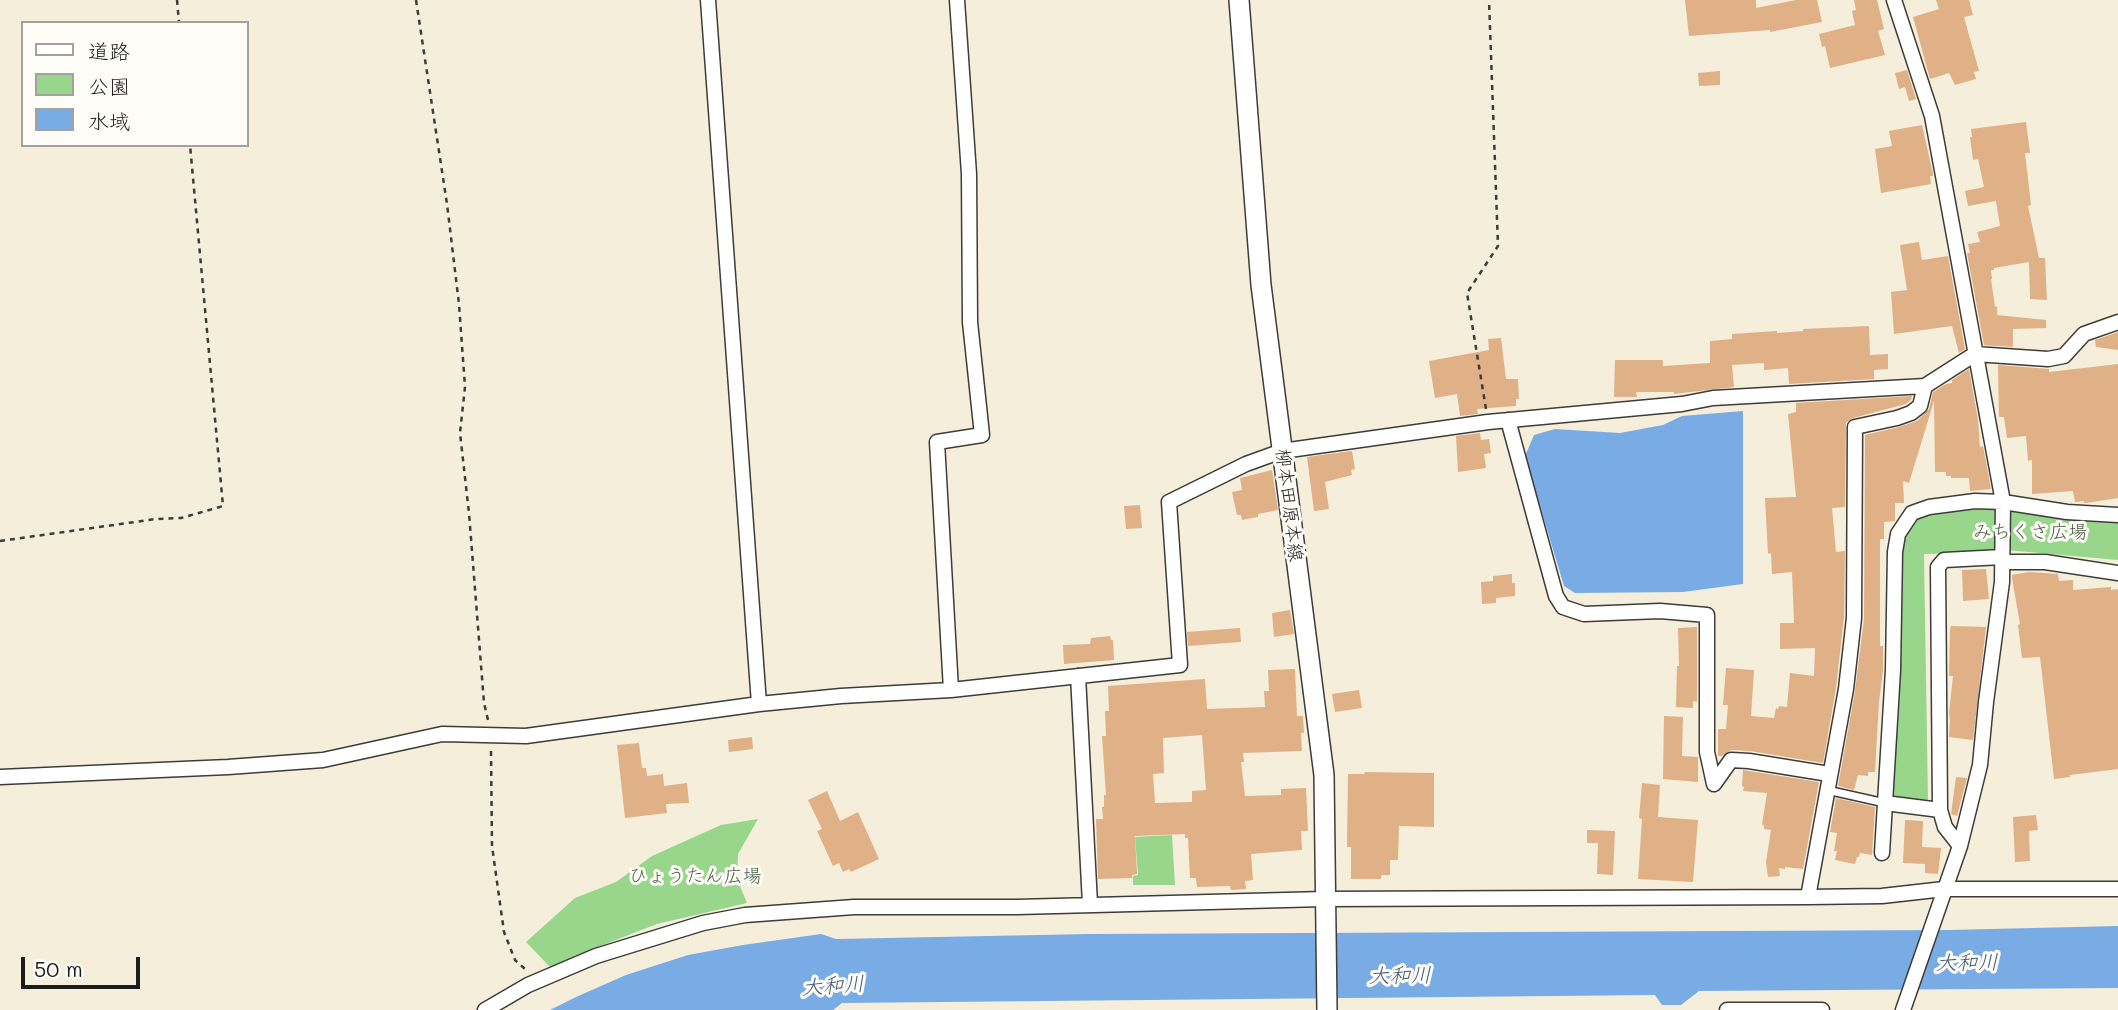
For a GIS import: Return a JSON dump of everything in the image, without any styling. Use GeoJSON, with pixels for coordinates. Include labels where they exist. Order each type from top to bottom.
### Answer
{"type":"FeatureCollection","features":[{"type":"Feature","properties":{"kind":"main road","name":"柳本田原本線"},"geometry":{"type":"LineString","coordinates":[[1239,0],[1261,285],[1324,775],[1327,1010]]}},
{"type":"Feature","properties":{"kind":"street"},"geometry":{"type":"LineString","coordinates":[[708,0],[759,704]]}},
{"type":"Feature","properties":{"kind":"street"},"geometry":{"type":"LineString","coordinates":[[951,690],[937,442],[982,435],[971,322],[969,174],[957,0]]}},
{"type":"Feature","properties":{"kind":"street"},"geometry":{"type":"LineString","coordinates":[[1894,0],[1932,116],[2003,502],[2002,560],[1980,765],[1960,846],[1905,1005]]}},
{"type":"Feature","properties":{"kind":"street"},"geometry":{"type":"LineString","coordinates":[[0,777],[323,760],[442,734],[526,736],[759,704],[951,690],[1180,665],[1169,502],[1246,464],[1282,451],[1488,422],[1682,404],[1713,398],[1925,386],[1975,354],[2048,359],[2064,356],[2084,334],[2118,322]]}},
{"type":"Feature","properties":{"kind":"street"},"geometry":{"type":"LineString","coordinates":[[1808,897],[1846,689],[1854,618],[1855,427],[1911,413],[1920,407],[1925,386]]}},
{"type":"Feature","properties":{"kind":"street"},"geometry":{"type":"LineString","coordinates":[[1508,420],[1556,596],[1563,607],[1584,614],[1660,611],[1707,615],[1707,752],[1714,784],[1731,760],[1829,774]]}},
{"type":"Feature","properties":{"kind":"street"},"geometry":{"type":"LineString","coordinates":[[1882,853],[1893,670],[1895,552],[1898,534],[1912,513],[1929,506],[1975,501],[2118,515]]}},
{"type":"Feature","properties":{"kind":"street"},"geometry":{"type":"LineString","coordinates":[[1960,846],[1945,827],[1940,810],[1938,567],[1944,560],[2002,560],[2045,562],[2118,573]]}},
{"type":"Feature","properties":{"kind":"street"},"geometry":{"type":"LineString","coordinates":[[1078,676],[1090,904]]}},
{"type":"Feature","properties":{"kind":"street"},"geometry":{"type":"LineString","coordinates":[[1885,803],[1940,810]]}},
{"type":"Feature","properties":{"kind":"street"},"geometry":{"type":"LineString","coordinates":[[485,1010],[538,981],[596,956],[703,923],[746,915],[854,907],[1942,896],[2118,889]]}},
{"type":"Feature","properties":{"kind":"street"},"geometry":{"type":"LineString","coordinates":[[1727,1010],[1822,1010]]}},
{"type":"Feature","properties":{"kind":"lane"},"geometry":{"type":"LineString","coordinates":[[1826,790],[1885,803]]}},
{"type":"Feature","properties":{"kind":"path"},"geometry":{"type":"LineString","coordinates":[[177,0],[179,21]]}},
{"type":"Feature","properties":{"kind":"path"},"geometry":{"type":"LineString","coordinates":[[416,0],[447,204],[459,304],[465,387],[460,433],[484,703],[491,735],[492,846],[503,932],[515,960],[538,981]]}},
{"type":"Feature","properties":{"kind":"path"},"geometry":{"type":"LineString","coordinates":[[1488,422],[1466,293],[1498,246],[1489,0]]}},
{"type":"Feature","properties":{"kind":"path"},"geometry":{"type":"LineString","coordinates":[[0,541],[181,517],[223,506],[190,147]]}},
{"type":"Feature","properties":{"kind":"green space"},"geometry":{"type":"Polygon","coordinates":[[[1975,505],[1996,508],[1997,552],[1924,554],[1928,801],[1889,799],[1902,536],[1914,517],[1975,505]]]}},
{"type":"Feature","properties":{"kind":"green space","name":"みちくさ広場"},"geometry":{"type":"Polygon","coordinates":[[[2007,509],[2118,520],[2118,560],[2006,550],[2007,509]]]}},
{"type":"Feature","properties":{"kind":"green space","name":"ひょうたん広場"},"geometry":{"type":"Polygon","coordinates":[[[758,819],[738,854],[737,879],[747,903],[657,924],[551,968],[526,942],[575,898],[616,882],[652,856],[721,825],[758,819]]]}},
{"type":"Feature","properties":{"kind":"green space"},"geometry":{"type":"Polygon","coordinates":[[[1172,835],[1175,885],[1133,885],[1133,876],[1138,875],[1135,837],[1172,835]]]}},
{"type":"Feature","properties":{"kind":"water"},"geometry":{"type":"Polygon","coordinates":[[[1743,411],[1743,584],[1683,592],[1575,593],[1564,586],[1525,456],[1534,435],[1555,429],[1620,433],[1663,425],[1682,416],[1743,411]]]}},
{"type":"Feature","properties":{"kind":"water","name":"大和川"},"geometry":{"type":"Polygon","coordinates":[[[2118,926],[2118,988],[1699,991],[1681,1005],[1662,1005],[1655,995],[842,1003],[833,1010],[550,1010],[626,975],[688,955],[821,934],[836,939],[1090,934],[1949,930],[2118,926]]]}},
{"type":"Feature","properties":{"kind":"building"},"geometry":{"type":"Polygon","coordinates":[[[1685,0],[1756,0],[1756,8],[1796,0],[1817,0],[1822,22],[1770,32],[1689,36],[1685,0]]]}},
{"type":"Feature","properties":{"kind":"building"},"geometry":{"type":"Polygon","coordinates":[[[1854,0],[1877,0],[1884,29],[1878,31],[1885,55],[1830,68],[1819,34],[1855,25],[1852,11],[1856,10],[1854,0]]]}},
{"type":"Feature","properties":{"kind":"building"},"geometry":{"type":"Polygon","coordinates":[[[1936,0],[1969,0],[1973,15],[1964,17],[1979,71],[1974,72],[1976,79],[1955,85],[1949,73],[1930,79],[1913,17],[1939,9],[1936,0]]]}},
{"type":"Feature","properties":{"kind":"building"},"geometry":{"type":"Polygon","coordinates":[[[1907,70],[1916,99],[1909,101],[1905,87],[1899,89],[1895,73],[1907,70]]]}},
{"type":"Feature","properties":{"kind":"building"},"geometry":{"type":"Polygon","coordinates":[[[1720,71],[1720,85],[1699,86],[1698,73],[1720,71]]]}},
{"type":"Feature","properties":{"kind":"building"},"geometry":{"type":"Polygon","coordinates":[[[2026,122],[2030,153],[2025,153],[2031,205],[2028,206],[2039,258],[2045,258],[2047,300],[2030,299],[2029,262],[1994,268],[1991,270],[1991,279],[1997,315],[2046,320],[2046,328],[2013,329],[2013,347],[1984,345],[1967,253],[1970,253],[1968,244],[1980,242],[1977,232],[2000,226],[1996,201],[1968,206],[1965,191],[1984,187],[1978,159],[1973,160],[1971,129],[2026,122]]]}},
{"type":"Feature","properties":{"kind":"building"},"geometry":{"type":"Polygon","coordinates":[[[1922,125],[1933,174],[1930,176],[1931,184],[1881,193],[1875,149],[1892,146],[1889,131],[1922,125]]]}},
{"type":"Feature","properties":{"kind":"building"},"geometry":{"type":"Polygon","coordinates":[[[1919,242],[1922,260],[1948,256],[1965,349],[1959,353],[1952,326],[1894,334],[1891,292],[1907,290],[1900,245],[1919,242]]]}},
{"type":"Feature","properties":{"kind":"building"},"geometry":{"type":"Polygon","coordinates":[[[1869,326],[1870,355],[1888,354],[1888,369],[1874,370],[1874,379],[1789,384],[1788,368],[1764,370],[1764,363],[1732,365],[1734,387],[1674,394],[1636,392],[1637,397],[1614,397],[1615,360],[1663,360],[1663,366],[1710,363],[1710,341],[1732,339],[1732,334],[1869,326]]]}},
{"type":"Feature","properties":{"kind":"building"},"geometry":{"type":"Polygon","coordinates":[[[2118,332],[2118,350],[2096,347],[2095,340],[2118,332]]]}},
{"type":"Feature","properties":{"kind":"building"},"geometry":{"type":"Polygon","coordinates":[[[1501,338],[1506,379],[1518,379],[1519,399],[1516,399],[1516,406],[1477,409],[1478,414],[1460,416],[1457,394],[1435,398],[1429,361],[1489,350],[1488,339],[1501,338]]]}},
{"type":"Feature","properties":{"kind":"building"},"geometry":{"type":"Polygon","coordinates":[[[2118,364],[2118,498],[2084,503],[2075,502],[2073,491],[2032,494],[2032,460],[2028,461],[2026,436],[2007,438],[2004,417],[1999,417],[1998,365],[2049,369],[2049,372],[2118,364]]]}},
{"type":"Feature","properties":{"kind":"building"},"geometry":{"type":"Polygon","coordinates":[[[1969,369],[1980,447],[1983,446],[1991,489],[1970,491],[1969,478],[1951,478],[1946,476],[1946,472],[1935,472],[1934,401],[1909,483],[1903,481],[1904,503],[1895,503],[1895,521],[1884,522],[1884,539],[1880,539],[1880,646],[1883,646],[1883,670],[1875,772],[1868,772],[1868,776],[1858,775],[1854,790],[1838,786],[1855,691],[1864,619],[1865,435],[1917,421],[1929,409],[1933,392],[1952,383],[1952,380],[1969,369]]]}},
{"type":"Feature","properties":{"kind":"building"},"geometry":{"type":"Polygon","coordinates":[[[1912,396],[1906,404],[1853,418],[1846,423],[1845,507],[1832,508],[1836,552],[1845,551],[1844,617],[1836,688],[1823,763],[1750,751],[1731,750],[1718,756],[1718,729],[1726,729],[1728,705],[1723,705],[1726,668],[1754,670],[1751,716],[1774,718],[1776,708],[1787,707],[1790,673],[1814,676],[1815,648],[1780,649],[1780,623],[1794,623],[1792,572],[1772,574],[1771,553],[1768,554],[1765,498],[1796,497],[1788,414],[1796,412],[1796,403],[1912,396]]]}},
{"type":"Feature","properties":{"kind":"building"},"geometry":{"type":"Polygon","coordinates":[[[1480,433],[1481,440],[1489,439],[1491,453],[1484,454],[1486,468],[1458,472],[1456,436],[1480,433]]]}},
{"type":"Feature","properties":{"kind":"building"},"geometry":{"type":"Polygon","coordinates":[[[1352,451],[1355,469],[1351,470],[1352,475],[1325,482],[1329,509],[1314,511],[1307,457],[1352,451]]]}},
{"type":"Feature","properties":{"kind":"building"},"geometry":{"type":"Polygon","coordinates":[[[1272,470],[1278,510],[1242,520],[1241,515],[1237,515],[1232,492],[1242,490],[1240,478],[1272,470]]]}},
{"type":"Feature","properties":{"kind":"building"},"geometry":{"type":"Polygon","coordinates":[[[1140,505],[1142,528],[1126,529],[1124,506],[1140,505]]]}},
{"type":"Feature","properties":{"kind":"building"},"geometry":{"type":"Polygon","coordinates":[[[1986,569],[1989,599],[1963,601],[1962,570],[1986,569]]]}},
{"type":"Feature","properties":{"kind":"building"},"geometry":{"type":"Polygon","coordinates":[[[2029,572],[2058,574],[2059,581],[2073,580],[2073,590],[2111,587],[2111,590],[2118,589],[2118,769],[2054,779],[2040,657],[2022,658],[2020,624],[2012,578],[2012,575],[2029,572]]]}},
{"type":"Feature","properties":{"kind":"building"},"geometry":{"type":"Polygon","coordinates":[[[1512,574],[1515,596],[1496,598],[1496,603],[1482,604],[1481,582],[1493,581],[1493,576],[1512,574]]]}},
{"type":"Feature","properties":{"kind":"building"},"geometry":{"type":"Polygon","coordinates":[[[1290,610],[1294,634],[1274,637],[1272,613],[1290,610]]]}},
{"type":"Feature","properties":{"kind":"building"},"geometry":{"type":"Polygon","coordinates":[[[1951,626],[1986,627],[1973,740],[1949,737],[1953,676],[1949,676],[1951,626]]]}},
{"type":"Feature","properties":{"kind":"building"},"geometry":{"type":"Polygon","coordinates":[[[1697,627],[1697,702],[1693,701],[1693,708],[1676,707],[1678,628],[1697,627]]]}},
{"type":"Feature","properties":{"kind":"building"},"geometry":{"type":"Polygon","coordinates":[[[1240,628],[1241,642],[1188,646],[1187,632],[1240,628]]]}},
{"type":"Feature","properties":{"kind":"building"},"geometry":{"type":"Polygon","coordinates":[[[1110,636],[1113,640],[1114,660],[1064,664],[1063,645],[1090,644],[1091,638],[1110,636]]]}},
{"type":"Feature","properties":{"kind":"building"},"geometry":{"type":"Polygon","coordinates":[[[1295,669],[1297,716],[1303,716],[1302,751],[1243,753],[1244,762],[1241,762],[1245,796],[1281,795],[1281,789],[1306,788],[1308,831],[1301,831],[1302,850],[1251,854],[1253,880],[1245,881],[1246,889],[1231,890],[1230,886],[1197,887],[1196,878],[1190,878],[1188,838],[1185,838],[1185,834],[1135,836],[1137,874],[1132,875],[1132,878],[1098,879],[1096,819],[1103,819],[1102,807],[1106,795],[1102,736],[1106,736],[1105,711],[1109,711],[1108,686],[1205,679],[1207,709],[1265,707],[1264,691],[1269,691],[1268,670],[1295,669]],[[1202,735],[1163,738],[1164,773],[1153,774],[1155,803],[1192,802],[1192,791],[1206,790],[1202,735]]]}},
{"type":"Feature","properties":{"kind":"building"},"geometry":{"type":"Polygon","coordinates":[[[1359,690],[1362,708],[1335,712],[1332,694],[1359,690]]]}},
{"type":"Feature","properties":{"kind":"building"},"geometry":{"type":"Polygon","coordinates":[[[1664,716],[1683,717],[1682,756],[1698,757],[1698,782],[1663,779],[1664,716]]]}},
{"type":"Feature","properties":{"kind":"building"},"geometry":{"type":"Polygon","coordinates":[[[752,737],[753,749],[729,752],[728,740],[752,737]]]}},
{"type":"Feature","properties":{"kind":"building"},"geometry":{"type":"Polygon","coordinates":[[[639,743],[642,768],[646,768],[647,776],[663,774],[664,786],[687,783],[689,803],[666,804],[667,813],[625,818],[617,745],[639,743]]]}},
{"type":"Feature","properties":{"kind":"building"},"geometry":{"type":"Polygon","coordinates":[[[1743,770],[1819,782],[1803,869],[1779,868],[1780,876],[1768,877],[1766,862],[1771,830],[1764,829],[1762,825],[1767,793],[1743,791],[1743,770]]]}},
{"type":"Feature","properties":{"kind":"building"},"geometry":{"type":"Polygon","coordinates":[[[1434,773],[1434,827],[1399,826],[1398,860],[1390,860],[1390,875],[1381,875],[1381,879],[1351,879],[1351,847],[1347,847],[1348,774],[1434,773]]]}},
{"type":"Feature","properties":{"kind":"building"},"geometry":{"type":"Polygon","coordinates":[[[1956,777],[1967,778],[1957,816],[1951,814],[1956,777]]]}},
{"type":"Feature","properties":{"kind":"building"},"geometry":{"type":"Polygon","coordinates":[[[1642,783],[1660,785],[1658,817],[1698,820],[1693,882],[1638,879],[1642,783]]]}},
{"type":"Feature","properties":{"kind":"building"},"geometry":{"type":"Polygon","coordinates":[[[827,791],[840,821],[858,812],[879,859],[851,872],[849,869],[843,872],[839,863],[833,866],[817,831],[822,829],[808,800],[827,791]]]}},
{"type":"Feature","properties":{"kind":"building"},"geometry":{"type":"Polygon","coordinates":[[[1836,798],[1875,807],[1872,855],[1860,853],[1855,864],[1835,860],[1837,833],[1830,832],[1836,798]]]}},
{"type":"Feature","properties":{"kind":"building"},"geometry":{"type":"Polygon","coordinates":[[[2036,815],[2038,830],[2029,831],[2030,861],[2015,862],[2013,817],[2036,815]]]}},
{"type":"Feature","properties":{"kind":"building"},"geometry":{"type":"Polygon","coordinates":[[[1905,820],[1923,821],[1922,847],[1941,848],[1938,874],[1925,873],[1925,864],[1903,863],[1905,820]]]}},
{"type":"Feature","properties":{"kind":"building"},"geometry":{"type":"Polygon","coordinates":[[[1587,830],[1615,831],[1613,875],[1597,874],[1598,843],[1587,843],[1587,830]]]}}]}
